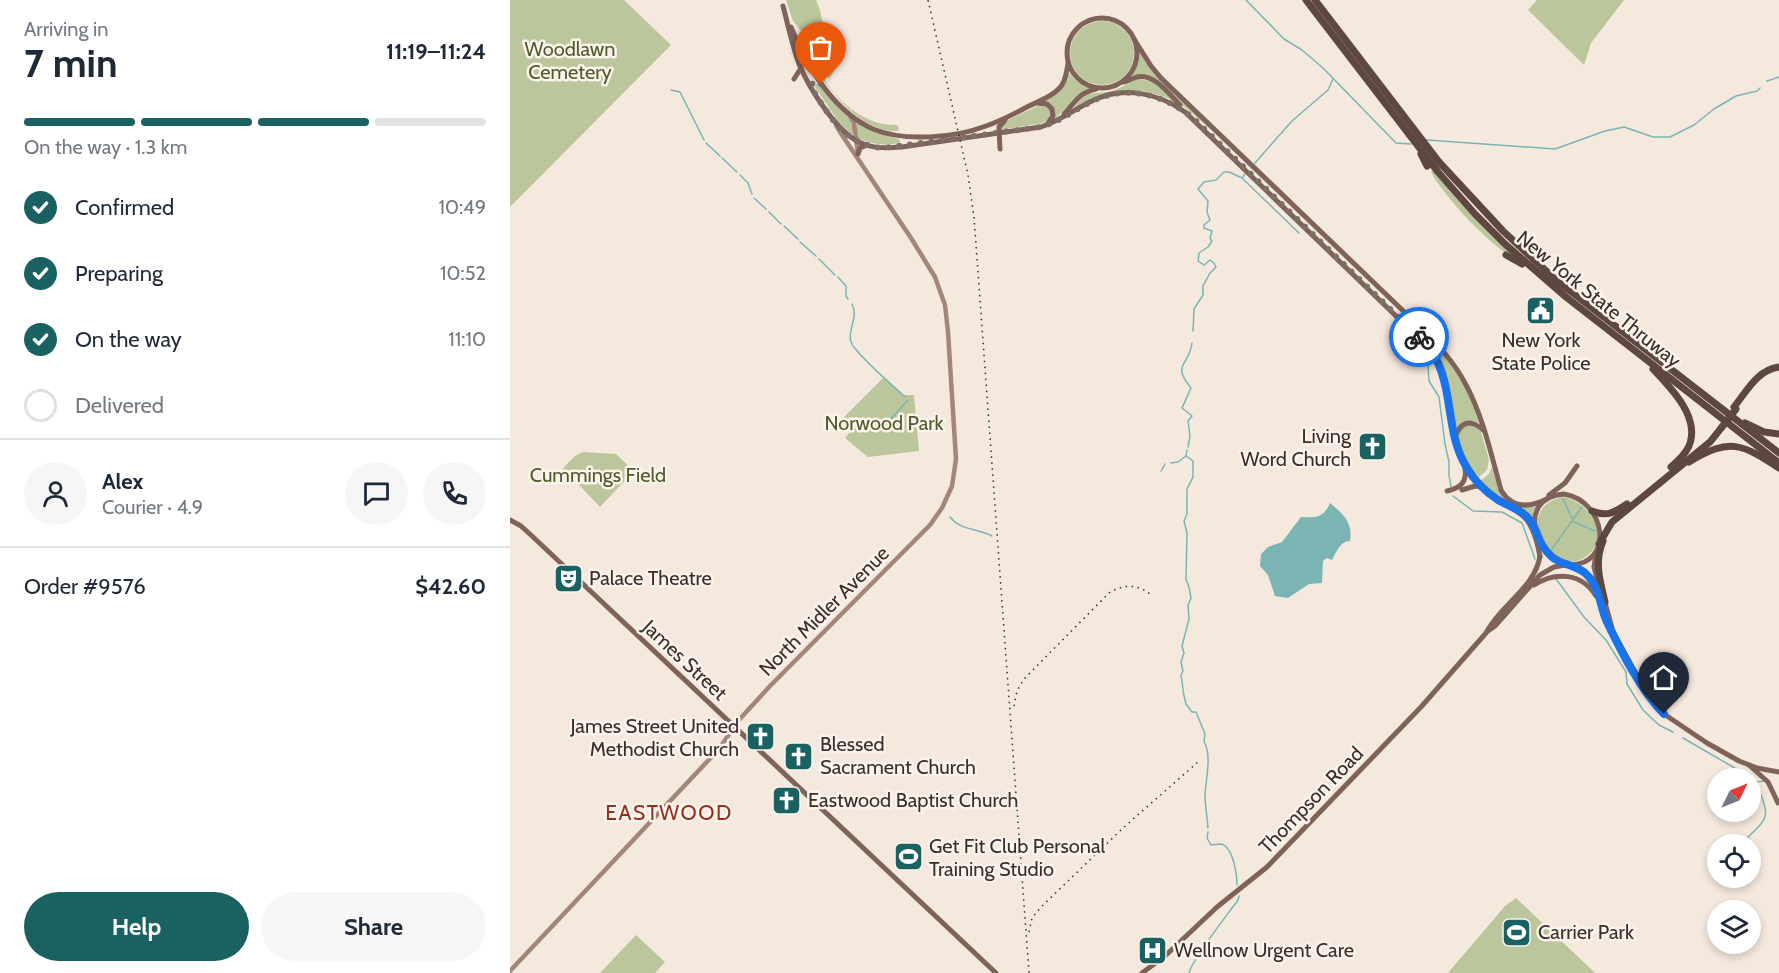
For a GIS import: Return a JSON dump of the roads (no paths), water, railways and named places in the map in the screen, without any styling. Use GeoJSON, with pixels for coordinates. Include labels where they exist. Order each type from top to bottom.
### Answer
{"type":"FeatureCollection","features":[{"type":"Feature","properties":{"kind":"highway","name":"New York State Thruway"},"geometry":{"type":"LineString","coordinates":[[1306,0],[1438,172],[1475,214],[1539,276],[1779,463]]}},
{"type":"Feature","properties":{"kind":"highway","name":"New York State Thruway"},"geometry":{"type":"LineString","coordinates":[[1315,0],[1439,162],[1503,231],[1557,280],[1779,453]]}},
{"type":"Feature","properties":{"kind":"highway"},"geometry":{"type":"LineString","coordinates":[[1414,141],[1426,166]]}},
{"type":"Feature","properties":{"kind":"highway"},"geometry":{"type":"LineString","coordinates":[[1506,255],[1539,276]]}},
{"type":"Feature","properties":{"kind":"highway"},"geometry":{"type":"LineString","coordinates":[[1635,351],[1673,391],[1685,409],[1691,431],[1690,445],[1664,477]]}},
{"type":"Feature","properties":{"kind":"highway"},"geometry":{"type":"LineString","coordinates":[[1598,546],[1612,522],[1721,426],[1759,376],[1767,370],[1779,368]]}},
{"type":"Feature","properties":{"kind":"highway"},"geometry":{"type":"LineString","coordinates":[[1732,416],[1764,432],[1779,434]]}},
{"type":"Feature","properties":{"kind":"highway"},"geometry":{"type":"LineString","coordinates":[[1592,511],[1603,515],[1612,514],[1664,477],[1718,447],[1748,449],[1779,468]]}},
{"type":"Feature","properties":{"kind":"highway"},"geometry":{"type":"LineString","coordinates":[[1605,602],[1598,562],[1600,548],[1612,522]]}},
{"type":"Feature","properties":{"kind":"main road"},"geometry":{"type":"LineString","coordinates":[[782,3],[801,68],[811,87],[863,165]]}},
{"type":"Feature","properties":{"kind":"main road"},"geometry":{"type":"LineString","coordinates":[[782,3],[804,54],[827,90]]}},
{"type":"Feature","properties":{"kind":"main road"},"geometry":{"type":"LineString","coordinates":[[902,147],[909,141],[919,138],[970,131],[986,126],[1051,95],[1062,84],[1066,76],[1067,50],[1071,37],[1080,25],[1089,20],[1104,18],[1115,21],[1130,32],[1155,72],[1433,340],[1464,382],[1478,411],[1502,493],[1508,500],[1516,504],[1532,505],[1552,496],[1572,496],[1583,501],[1592,511],[1599,526],[1595,570],[1613,630]]}},
{"type":"Feature","properties":{"kind":"main road"},"geometry":{"type":"LineString","coordinates":[[1119,84],[1131,73],[1136,62],[1134,39]]}},
{"type":"Feature","properties":{"kind":"main road"},"geometry":{"type":"LineString","coordinates":[[1068,63],[1078,80],[1088,86],[1100,88]]}},
{"type":"Feature","properties":{"kind":"main road"},"geometry":{"type":"LineString","coordinates":[[794,79],[801,68]]}},
{"type":"Feature","properties":{"kind":"main road"},"geometry":{"type":"LineString","coordinates":[[1059,119],[1081,95],[1088,91],[1110,87],[1136,77],[1150,78],[1156,82],[1428,347],[1439,364],[1455,439],[1466,477],[1462,485],[1447,491]]}},
{"type":"Feature","properties":{"kind":"main road"},"geometry":{"type":"LineString","coordinates":[[807,79],[816,81],[827,90],[854,123],[858,154],[863,165]]}},
{"type":"Feature","properties":{"kind":"main road"},"geometry":{"type":"LineString","coordinates":[[811,87],[816,81]]}},
{"type":"Feature","properties":{"kind":"main road"},"geometry":{"type":"LineString","coordinates":[[836,125],[845,134],[867,146],[902,147],[1041,127],[1092,101],[1108,95],[1123,93],[1139,93],[1160,98],[1192,117]]}},
{"type":"Feature","properties":{"kind":"main road"},"geometry":{"type":"LineString","coordinates":[[1035,104],[1047,104],[1053,112],[1051,119],[1041,127]]}},
{"type":"Feature","properties":{"kind":"main road"},"geometry":{"type":"LineString","coordinates":[[846,111],[873,129],[892,135],[919,138]]}},
{"type":"Feature","properties":{"kind":"main road"},"geometry":{"type":"LineString","coordinates":[[1000,149],[1001,123],[1014,113]]}},
{"type":"Feature","properties":{"kind":"main road"},"geometry":{"type":"LineString","coordinates":[[1198,123],[1217,135],[1221,135]]}},
{"type":"Feature","properties":{"kind":"main road"},"geometry":{"type":"LineString","coordinates":[[1000,149],[1005,136],[1017,130]]}},
{"type":"Feature","properties":{"kind":"main road"},"geometry":{"type":"LineString","coordinates":[[980,135],[994,139],[1000,149]]}},
{"type":"Feature","properties":{"kind":"main road"},"geometry":{"type":"LineString","coordinates":[[1216,141],[1222,141],[1243,157]]}},
{"type":"Feature","properties":{"kind":"main road"},"geometry":{"type":"LineString","coordinates":[[858,154],[860,148],[867,146]]}},
{"type":"Feature","properties":{"kind":"main road","name":"North Midler Avenue"},"geometry":{"type":"LineString","coordinates":[[510,971],[719,749],[734,726],[770,686],[936,517],[952,486],[956,459],[945,306],[930,269],[863,165]]}},
{"type":"Feature","properties":{"kind":"main road"},"geometry":{"type":"LineString","coordinates":[[1279,202],[1314,225]]}},
{"type":"Feature","properties":{"kind":"main road"},"geometry":{"type":"LineString","coordinates":[[1308,230],[1314,230],[1342,252]]}},
{"type":"Feature","properties":{"kind":"main road"},"geometry":{"type":"LineString","coordinates":[[1375,294],[1401,313],[1406,314]]}},
{"type":"Feature","properties":{"kind":"main road"},"geometry":{"type":"LineString","coordinates":[[1401,319],[1406,319],[1433,340]]}},
{"type":"Feature","properties":{"kind":"main road"},"geometry":{"type":"LineString","coordinates":[[1455,439],[1458,430],[1466,423],[1474,423],[1484,431]]}},
{"type":"Feature","properties":{"kind":"main road"},"geometry":{"type":"LineString","coordinates":[[1464,464],[1483,487],[1499,501],[1521,514],[1528,522],[1539,548],[1540,557]]}},
{"type":"Feature","properties":{"kind":"main road"},"geometry":{"type":"LineString","coordinates":[[1532,505],[1565,483],[1577,466]]}},
{"type":"Feature","properties":{"kind":"main road"},"geometry":{"type":"LineString","coordinates":[[1462,490],[1475,486],[1483,487]]}},
{"type":"Feature","properties":{"kind":"main road"},"geometry":{"type":"LineString","coordinates":[[1535,530],[1534,520],[1546,500]]}},
{"type":"Feature","properties":{"kind":"main road"},"geometry":{"type":"LineString","coordinates":[[1499,501],[1530,520],[1541,551],[1540,557]]}},
{"type":"Feature","properties":{"kind":"main road","name":"James Street"},"geometry":{"type":"LineString","coordinates":[[510,520],[532,536],[996,973]]}},
{"type":"Feature","properties":{"kind":"main road"},"geometry":{"type":"LineString","coordinates":[[1538,540],[1551,556],[1585,573],[1593,581],[1608,623],[1649,698],[1664,714],[1707,743],[1748,764],[1779,772]]}},
{"type":"Feature","properties":{"kind":"main road"},"geometry":{"type":"LineString","coordinates":[[1567,565],[1585,561],[1592,556],[1598,546]]}},
{"type":"Feature","properties":{"kind":"main road","name":"Thompson Road"},"geometry":{"type":"LineString","coordinates":[[1487,632],[1492,623],[1534,575],[1540,557]]}},
{"type":"Feature","properties":{"kind":"main road","name":"Thompson Road"},"geometry":{"type":"LineString","coordinates":[[1142,973],[1163,957],[1217,907],[1267,867],[1434,692],[1544,572],[1554,567],[1567,565]]}},
{"type":"Feature","properties":{"kind":"main road"},"geometry":{"type":"LineString","coordinates":[[1526,591],[1550,577],[1568,576],[1580,580],[1589,587],[1603,610]]}},
{"type":"Feature","properties":{"kind":"main road"},"geometry":{"type":"LineString","coordinates":[[1748,764],[1768,782],[1778,803],[1779,800]]}},
{"type":"Feature","properties":{"kind":"water"},"geometry":{"type":"Polygon","coordinates":[[[1330,503],[1343,515],[1348,524],[1351,534],[1350,541],[1341,545],[1332,560],[1327,558],[1323,561],[1322,583],[1309,584],[1288,598],[1275,596],[1268,575],[1260,566],[1261,554],[1268,547],[1282,542],[1301,517],[1318,516],[1325,512],[1330,503]]]}},
{"type":"Feature","properties":{"kind":"waterway"},"geometry":{"type":"LineString","coordinates":[[1246,0],[1284,39],[1302,50],[1323,68],[1396,143],[1411,144]]}},
{"type":"Feature","properties":{"kind":"waterway"},"geometry":{"type":"LineString","coordinates":[[1767,81],[1779,77]]}},
{"type":"Feature","properties":{"kind":"waterway"},"geometry":{"type":"LineString","coordinates":[[1255,163],[1292,121],[1328,90],[1333,79]]}},
{"type":"Feature","properties":{"kind":"waterway"},"geometry":{"type":"LineString","coordinates":[[1427,140],[1555,149],[1605,131],[1624,127],[1653,137],[1670,137],[1694,125],[1714,109],[1736,96],[1757,91],[1760,88]]}},
{"type":"Feature","properties":{"kind":"waterway"},"geometry":{"type":"LineString","coordinates":[[671,90],[680,92],[704,140]]}},
{"type":"Feature","properties":{"kind":"waterway"},"geometry":{"type":"LineString","coordinates":[[706,143],[720,156]]}},
{"type":"Feature","properties":{"kind":"waterway"},"geometry":{"type":"LineString","coordinates":[[722,158],[737,172]]}},
{"type":"Feature","properties":{"kind":"waterway"},"geometry":{"type":"LineString","coordinates":[[1193,331],[1194,309],[1203,295],[1203,286],[1216,267],[1210,260],[1204,265],[1198,261],[1199,253],[1212,241],[1210,238],[1212,231],[1204,228],[1210,220],[1207,212],[1208,201],[1198,189],[1204,182],[1216,180],[1224,172],[1242,178],[1245,174]]}},
{"type":"Feature","properties":{"kind":"waterway"},"geometry":{"type":"LineString","coordinates":[[740,175],[748,183],[752,194]]}},
{"type":"Feature","properties":{"kind":"waterway"},"geometry":{"type":"LineString","coordinates":[[1243,179],[1299,233]]}},
{"type":"Feature","properties":{"kind":"waterway"},"geometry":{"type":"LineString","coordinates":[[754,198],[766,209]]}},
{"type":"Feature","properties":{"kind":"waterway"},"geometry":{"type":"LineString","coordinates":[[769,212],[781,224]]}},
{"type":"Feature","properties":{"kind":"waterway"},"geometry":{"type":"LineString","coordinates":[[784,226],[798,239]]}},
{"type":"Feature","properties":{"kind":"waterway"},"geometry":{"type":"LineString","coordinates":[[800,242],[816,256]]}},
{"type":"Feature","properties":{"kind":"waterway"},"geometry":{"type":"LineString","coordinates":[[819,259],[835,275]]}},
{"type":"Feature","properties":{"kind":"waterway"},"geometry":{"type":"LineString","coordinates":[[838,277],[846,286],[848,299]]}},
{"type":"Feature","properties":{"kind":"waterway"},"geometry":{"type":"LineString","coordinates":[[852,304],[854,314],[850,332],[851,342],[859,354],[905,397]]}},
{"type":"Feature","properties":{"kind":"waterway"},"geometry":{"type":"LineString","coordinates":[[1396,332],[1414,348],[1428,366],[1429,381],[1439,397],[1451,487]]}},
{"type":"Feature","properties":{"kind":"waterway"},"geometry":{"type":"LineString","coordinates":[[1188,447],[1190,436],[1188,421],[1192,416],[1182,408],[1191,388],[1182,374],[1182,369],[1192,343]]}},
{"type":"Feature","properties":{"kind":"waterway"},"geometry":{"type":"LineString","coordinates":[[890,423],[889,421],[908,400]]}},
{"type":"Feature","properties":{"kind":"waterway"},"geometry":{"type":"LineString","coordinates":[[1187,450],[1186,456],[1193,461],[1193,477],[1187,489],[1187,514],[1184,521],[1187,533],[1186,579],[1191,598],[1188,605],[1189,619],[1182,646],[1184,653],[1181,675],[1186,704],[1192,712],[1196,712],[1205,734],[1208,760],[1205,794],[1208,828]]}},
{"type":"Feature","properties":{"kind":"waterway"},"geometry":{"type":"LineString","coordinates":[[1171,463],[1178,462],[1186,456]]}},
{"type":"Feature","properties":{"kind":"waterway"},"geometry":{"type":"LineString","coordinates":[[1161,471],[1165,464]]}},
{"type":"Feature","properties":{"kind":"waterway"},"geometry":{"type":"LineString","coordinates":[[1453,496],[1473,511],[1502,512],[1522,523],[1535,559]]}},
{"type":"Feature","properties":{"kind":"waterway"},"geometry":{"type":"LineString","coordinates":[[1563,499],[1573,520]]}},
{"type":"Feature","properties":{"kind":"waterway"},"geometry":{"type":"LineString","coordinates":[[1552,549],[1582,507]]}},
{"type":"Feature","properties":{"kind":"waterway"},"geometry":{"type":"LineString","coordinates":[[950,517],[959,525],[992,536]]}},
{"type":"Feature","properties":{"kind":"waterway"},"geometry":{"type":"LineString","coordinates":[[1574,522],[1595,531]]}},
{"type":"Feature","properties":{"kind":"waterway"},"geometry":{"type":"LineString","coordinates":[[1556,579],[1584,617],[1606,640],[1626,672],[1627,684],[1643,710],[1659,725],[1673,732]]}},
{"type":"Feature","properties":{"kind":"waterway"},"geometry":{"type":"LineString","coordinates":[[1683,738],[1752,778],[1755,782],[1764,781]]}},
{"type":"Feature","properties":{"kind":"waterway"},"geometry":{"type":"LineString","coordinates":[[1752,834],[1765,817],[1761,796]]}},
{"type":"Feature","properties":{"kind":"waterway"},"geometry":{"type":"LineString","coordinates":[[1208,832],[1207,838],[1211,845],[1221,844],[1229,850],[1235,868],[1237,885]]}},
{"type":"Feature","properties":{"kind":"waterway"},"geometry":{"type":"LineString","coordinates":[[1189,973],[1239,896]]}},
{"type":"Feature","properties":{"kind":"railway"},"geometry":{"type":"LineString","coordinates":[[928,0],[968,175],[974,217],[1029,973]]}},
{"type":"Feature","properties":{"kind":"railway"},"geometry":{"type":"LineString","coordinates":[[1014,706],[1017,691],[1024,679],[1109,593],[1130,586],[1140,588],[1150,594]]}},
{"type":"Feature","properties":{"kind":"railway"},"geometry":{"type":"LineString","coordinates":[[1029,932],[1032,918],[1040,908],[1123,828],[1198,762]]}},
{"type":"Feature","properties":{"kind":"place","name":"New York State Police"},"geometry":{"type":"Point","coordinates":[1541,310]}},
{"type":"Feature","properties":{"kind":"place","name":"Living Word Church"},"geometry":{"type":"Point","coordinates":[1372,447]}},
{"type":"Feature","properties":{"kind":"place","name":"Palace Theatre"},"geometry":{"type":"Point","coordinates":[568,578]}},
{"type":"Feature","properties":{"kind":"place","name":"James Street United Methodist Church"},"geometry":{"type":"Point","coordinates":[760,737]}},
{"type":"Feature","properties":{"kind":"place","name":"Blessed Sacrament Church"},"geometry":{"type":"Point","coordinates":[799,756]}},
{"type":"Feature","properties":{"kind":"place","name":"Eastwood Baptist Church"},"geometry":{"type":"Point","coordinates":[787,800]}},
{"type":"Feature","properties":{"kind":"place","name":"Get Fit Club Personal Training Studio"},"geometry":{"type":"Point","coordinates":[908,857]}},
{"type":"Feature","properties":{"kind":"place","name":"Carrier Park"},"geometry":{"type":"Point","coordinates":[1517,932]}},
{"type":"Feature","properties":{"kind":"place","name":"Wellnow Urgent Care"},"geometry":{"type":"Point","coordinates":[1153,950]}},
{"type":"Feature","properties":{"kind":"district","name":"EASTWOOD"},"geometry":{"type":"Point","coordinates":[669,812]}},
{"type":"Feature","properties":{"kind":"park label","name":"Woodlawn Cemetery"},"geometry":{"type":"Point","coordinates":[570,60]}},
{"type":"Feature","properties":{"kind":"park label","name":"Norwood Park"},"geometry":{"type":"Point","coordinates":[884,423]}},
{"type":"Feature","properties":{"kind":"park label","name":"Cummings Field"},"geometry":{"type":"Point","coordinates":[598,475]}}]}
